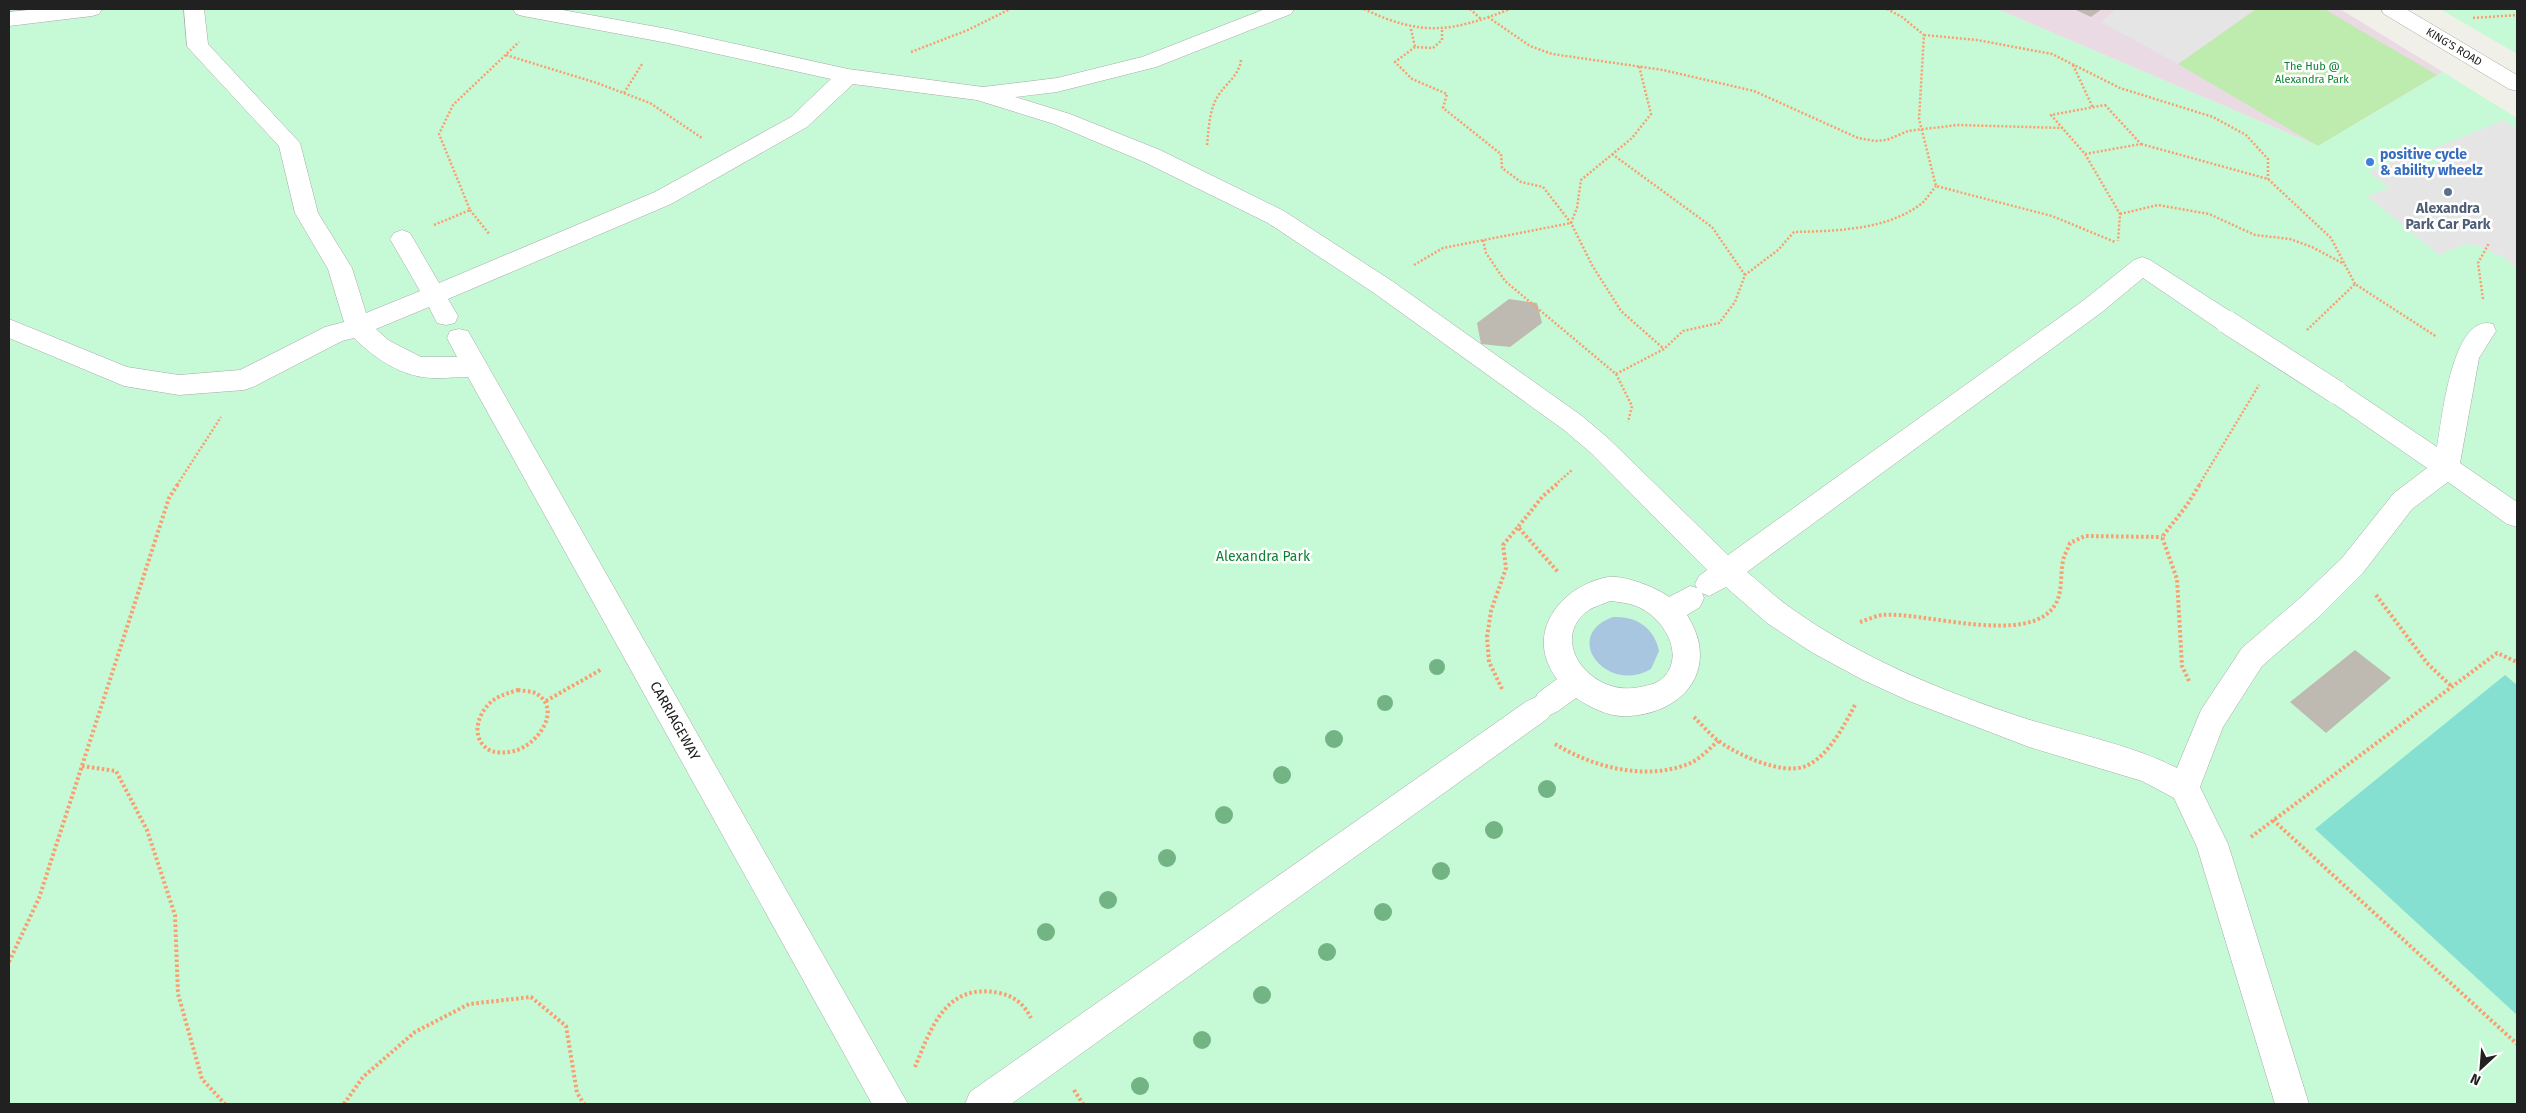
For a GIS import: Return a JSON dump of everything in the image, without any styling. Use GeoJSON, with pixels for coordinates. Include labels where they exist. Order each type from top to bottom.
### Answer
{"type":"FeatureCollection","features":[{"type":"Feature","properties":{"kind":"street"},"geometry":{"type":"LineString","coordinates":[[9,19],[92,9]]}},
{"type":"Feature","properties":{"kind":"street"},"geometry":{"type":"LineString","coordinates":[[194,9],[198,46],[289,143],[307,213],[340,268],[358,327],[379,348],[418,367],[476,367]]}},
{"type":"Feature","properties":{"kind":"street"},"geometry":{"type":"LineString","coordinates":[[523,9],[552,12],[848,76],[979,93],[1062,119],[1152,156],[1276,217],[1383,287],[1573,423],[1600,446],[1699,591],[1777,614],[1823,644],[1873,671],[1919,692],[2028,733],[2149,769],[2185,788],[2212,844],[2292,1104]]}},
{"type":"Feature","properties":{"kind":"street"},"geometry":{"type":"LineString","coordinates":[[979,93],[1066,83],[1148,62],[1284,9]]}},
{"type":"Feature","properties":{"kind":"street","name":"KING'S ROAD"},"geometry":{"type":"LineString","coordinates":[[2391,9],[2517,84]]}},
{"type":"Feature","properties":{"kind":"street"},"geometry":{"type":"LineString","coordinates":[[9,328],[124,376],[179,385],[244,380],[334,334],[358,327],[663,198],[799,122],[848,76]]}},
{"type":"Feature","properties":{"kind":"street","name":"CARRIAGEWAY"},"geometry":{"type":"LineString","coordinates":[[402,239],[891,1104]]}},
{"type":"Feature","properties":{"kind":"street"},"geometry":{"type":"LineString","coordinates":[[1699,591],[1682,633],[1686,657],[1681,679],[1668,692],[1640,704],[1616,703],[1594,696],[1575,682],[1562,665],[1557,643],[1561,626],[1568,612],[1582,599],[1593,593],[1609,590],[1630,592],[1651,600],[1699,591],[2093,306],[2142,266],[2336,392],[2517,516]]}},
{"type":"Feature","properties":{"kind":"street"},"geometry":{"type":"LineString","coordinates":[[2185,788],[2211,720],[2252,657],[2310,607],[2352,566],[2403,501],[2446,469],[2467,356],[2484,331]]}},
{"type":"Feature","properties":{"kind":"street"},"geometry":{"type":"LineString","coordinates":[[982,1104],[1575,682]]}},
{"type":"Feature","properties":{"kind":"path"},"geometry":{"type":"LineString","coordinates":[[848,76],[968,30],[1010,9]]}},
{"type":"Feature","properties":{"kind":"path"},"geometry":{"type":"LineString","coordinates":[[1364,9],[1410,28],[1442,30],[1510,9]]}},
{"type":"Feature","properties":{"kind":"path"},"geometry":{"type":"LineString","coordinates":[[1470,9],[1481,19]]}},
{"type":"Feature","properties":{"kind":"path"},"geometry":{"type":"LineString","coordinates":[[1887,9],[1902,17],[1924,35],[1977,40],[2052,54],[2120,88],[2213,117],[2246,135],[2268,159],[2268,179]]}},
{"type":"Feature","properties":{"kind":"path"},"geometry":{"type":"LineString","coordinates":[[402,239],[470,210],[439,134],[453,106],[552,12]]}},
{"type":"Feature","properties":{"kind":"path"},"geometry":{"type":"LineString","coordinates":[[2469,18],[2517,15]]}},
{"type":"Feature","properties":{"kind":"path"},"geometry":{"type":"LineString","coordinates":[[1488,17],[1530,46],[1552,54],[1638,66],[1706,79],[1754,91],[1858,138],[1875,141],[1887,140],[1908,131],[1922,131],[1957,125],[2063,128]]}},
{"type":"Feature","properties":{"kind":"path"},"geometry":{"type":"LineString","coordinates":[[1410,28],[1415,47]]}},
{"type":"Feature","properties":{"kind":"path"},"geometry":{"type":"LineString","coordinates":[[1186,173],[1206,152],[1208,120],[1218,96],[1241,69],[1242,43],[1232,29]]}},
{"type":"Feature","properties":{"kind":"path"},"geometry":{"type":"LineString","coordinates":[[1442,30],[1442,40],[1433,48],[1415,47],[1395,62],[1412,79],[1447,94],[1443,108],[1501,154],[1502,168],[1521,182],[1543,187],[1571,223],[1592,265],[1621,311],[1664,350]]}},
{"type":"Feature","properties":{"kind":"path"},"geometry":{"type":"LineString","coordinates":[[1924,35],[1919,119],[1936,186]]}},
{"type":"Feature","properties":{"kind":"path"},"geometry":{"type":"LineString","coordinates":[[506,54],[597,83],[650,104],[733,159]]}},
{"type":"Feature","properties":{"kind":"path"},"geometry":{"type":"LineString","coordinates":[[2073,65],[2093,108]]}},
{"type":"Feature","properties":{"kind":"path"},"geometry":{"type":"LineString","coordinates":[[1571,223],[1577,208],[1581,180],[1632,138],[1651,114],[1638,66]]}},
{"type":"Feature","properties":{"kind":"path"},"geometry":{"type":"LineString","coordinates":[[1936,186],[2052,216],[2118,244],[2120,214],[2085,154],[2051,115],[2106,105],[2141,144]]}},
{"type":"Feature","properties":{"kind":"path"},"geometry":{"type":"LineString","coordinates":[[2085,154],[2141,144],[2268,179],[2331,238],[2355,284],[2467,356]]}},
{"type":"Feature","properties":{"kind":"path"},"geometry":{"type":"LineString","coordinates":[[1612,154],[1712,227],[1745,275]]}},
{"type":"Feature","properties":{"kind":"path"},"geometry":{"type":"LineString","coordinates":[[1616,374],[1664,350],[1683,331],[1719,323],[1735,302],[1745,275],[1778,250],[1794,232],[1829,232],[1892,219],[1921,204],[1936,186]]}},
{"type":"Feature","properties":{"kind":"path"},"geometry":{"type":"LineString","coordinates":[[2120,214],[2158,205],[2209,214],[2255,236],[2290,239],[2312,246],[2345,264]]}},
{"type":"Feature","properties":{"kind":"path"},"geometry":{"type":"LineString","coordinates":[[1383,287],[1422,259],[1444,248],[1571,223]]}},
{"type":"Feature","properties":{"kind":"path"},"geometry":{"type":"LineString","coordinates":[[1483,240],[1486,253],[1505,281],[1616,374],[1632,406],[1627,422],[1543,496],[1503,545],[1506,568],[1491,611],[1486,637],[1489,662],[1504,694],[1537,710],[1555,744],[1576,757],[1605,767],[1631,770],[1661,769],[1687,764],[1718,741]]}},
{"type":"Feature","properties":{"kind":"path"},"geometry":{"type":"LineString","coordinates":[[2484,331],[2485,310],[2478,263],[2489,243]]}},
{"type":"Feature","properties":{"kind":"path"},"geometry":{"type":"LineString","coordinates":[[2306,331],[2355,284]]}},
{"type":"Feature","properties":{"kind":"path"},"geometry":{"type":"LineString","coordinates":[[9,962],[39,898],[170,498],[244,380]]}},
{"type":"Feature","properties":{"kind":"path"},"geometry":{"type":"LineString","coordinates":[[2162,537],[2192,497],[2262,380]]}},
{"type":"Feature","properties":{"kind":"path"},"geometry":{"type":"LineString","coordinates":[[1518,526],[1582,599]]}},
{"type":"Feature","properties":{"kind":"path"},"geometry":{"type":"LineString","coordinates":[[1823,644],[1855,624],[1881,615],[1917,616],[1986,627],[2034,621],[2054,607],[2059,595],[2063,559],[2070,543],[2085,536],[2162,537]]}},
{"type":"Feature","properties":{"kind":"path"},"geometry":{"type":"LineString","coordinates":[[2162,537],[2177,579],[2182,666],[2193,688],[2219,707]]}},
{"type":"Feature","properties":{"kind":"path"},"geometry":{"type":"LineString","coordinates":[[2352,566],[2427,663],[2452,687]]}},
{"type":"Feature","properties":{"kind":"path"},"geometry":{"type":"LineString","coordinates":[[2212,844],[2240,845],[2497,653],[2510,657],[2517,662]]}},
{"type":"Feature","properties":{"kind":"path"},"geometry":{"type":"LineString","coordinates":[[1668,692],[1718,741],[1763,763],[1787,769],[1806,766],[1836,735],[1873,671]]}},
{"type":"Feature","properties":{"kind":"path"},"geometry":{"type":"LineString","coordinates":[[546,701],[585,678]]}},
{"type":"Feature","properties":{"kind":"path"},"geometry":{"type":"LineString","coordinates":[[530,690],[546,701],[549,710],[548,720],[543,731],[524,748],[512,753],[500,754],[489,751],[481,745],[476,727],[479,716],[496,698],[513,691],[530,690]]}},
{"type":"Feature","properties":{"kind":"path"},"geometry":{"type":"LineString","coordinates":[[82,766],[116,771],[147,830],[175,915],[178,994],[202,1079],[226,1104]]}},
{"type":"Feature","properties":{"kind":"path"},"geometry":{"type":"LineString","coordinates":[[2273,820],[2517,1044]]}},
{"type":"Feature","properties":{"kind":"path"},"geometry":{"type":"LineString","coordinates":[[914,1069],[928,1034],[942,1010],[966,994],[998,990],[1023,1005],[1083,1104]]}},
{"type":"Feature","properties":{"kind":"path"},"geometry":{"type":"LineString","coordinates":[[344,1104],[363,1077],[414,1032],[469,1004],[531,997],[566,1026],[577,1093],[584,1104]]}},
{"type":"Feature","properties":{"kind":"shaded area","name":"The Hub @ Alexandra Park"},"geometry":{"type":"Polygon","coordinates":[[[1997,9],[2340,9],[2443,72],[2318,146],[1997,9]]]}},
{"type":"Feature","properties":{"kind":"shaded area"},"geometry":{"type":"Polygon","coordinates":[[[2116,9],[2256,9],[2178,64],[2101,22],[2116,9]]]}},
{"type":"Feature","properties":{"kind":"shaded area","name":"Alexandra Park Car Park"},"geometry":{"type":"Polygon","coordinates":[[[2504,120],[2517,129],[2517,269],[2505,258],[2479,246],[2465,244],[2439,255],[2367,196],[2389,188],[2369,172],[2402,157],[2419,171],[2441,162],[2427,151],[2504,120]]]}},
{"type":"Feature","properties":{"kind":"shaded area"},"geometry":{"type":"Polygon","coordinates":[[[1613,617],[1636,621],[1653,635],[1659,651],[1651,669],[1635,675],[1619,675],[1606,669],[1596,660],[1590,649],[1590,637],[1598,626],[1613,617]]]}},
{"type":"Feature","properties":{"kind":"shaded area"},"geometry":{"type":"Polygon","coordinates":[[[2505,675],[2517,685],[2517,1015],[2315,829],[2505,675]]]}},
{"type":"Feature","properties":{"kind":"green space","name":"Alexandra Park"},"geometry":{"type":"Polygon","coordinates":[[[9,9],[1997,9],[2318,146],[2443,72],[2517,118],[2517,1104],[9,1104],[9,9]]]}},
{"type":"Feature","properties":{"kind":"green space","name":"The Hub @ Alexandra Park"},"geometry":{"type":"Polygon","coordinates":[[[2256,9],[2324,9],[2437,75],[2318,146],[2178,64],[2256,9]]]}},
{"type":"Feature","properties":{"kind":"green space"},"geometry":{"type":"Polygon","coordinates":[[[2440,9],[2517,9],[2517,54],[2440,9]]]}},
{"type":"Feature","properties":{"kind":"building"},"geometry":{"type":"Polygon","coordinates":[[[2074,9],[2102,9],[2091,17],[2074,9]]]}},
{"type":"Feature","properties":{"kind":"building"},"geometry":{"type":"Polygon","coordinates":[[[1509,299],[1537,303],[1542,323],[1510,347],[1481,344],[1477,323],[1509,299]]]}},
{"type":"Feature","properties":{"kind":"building"},"geometry":{"type":"Polygon","coordinates":[[[2355,650],[2391,678],[2326,733],[2290,702],[2355,650]]]}},
{"type":"Feature","properties":{"kind":"place","name":"positive cycle & ability wheelz"},"geometry":{"type":"Point","coordinates":[2370,162]}},
{"type":"Feature","properties":{"kind":"place","name":"Alexandra Park Car Park"},"geometry":{"type":"Point","coordinates":[2448,192]}}]}
